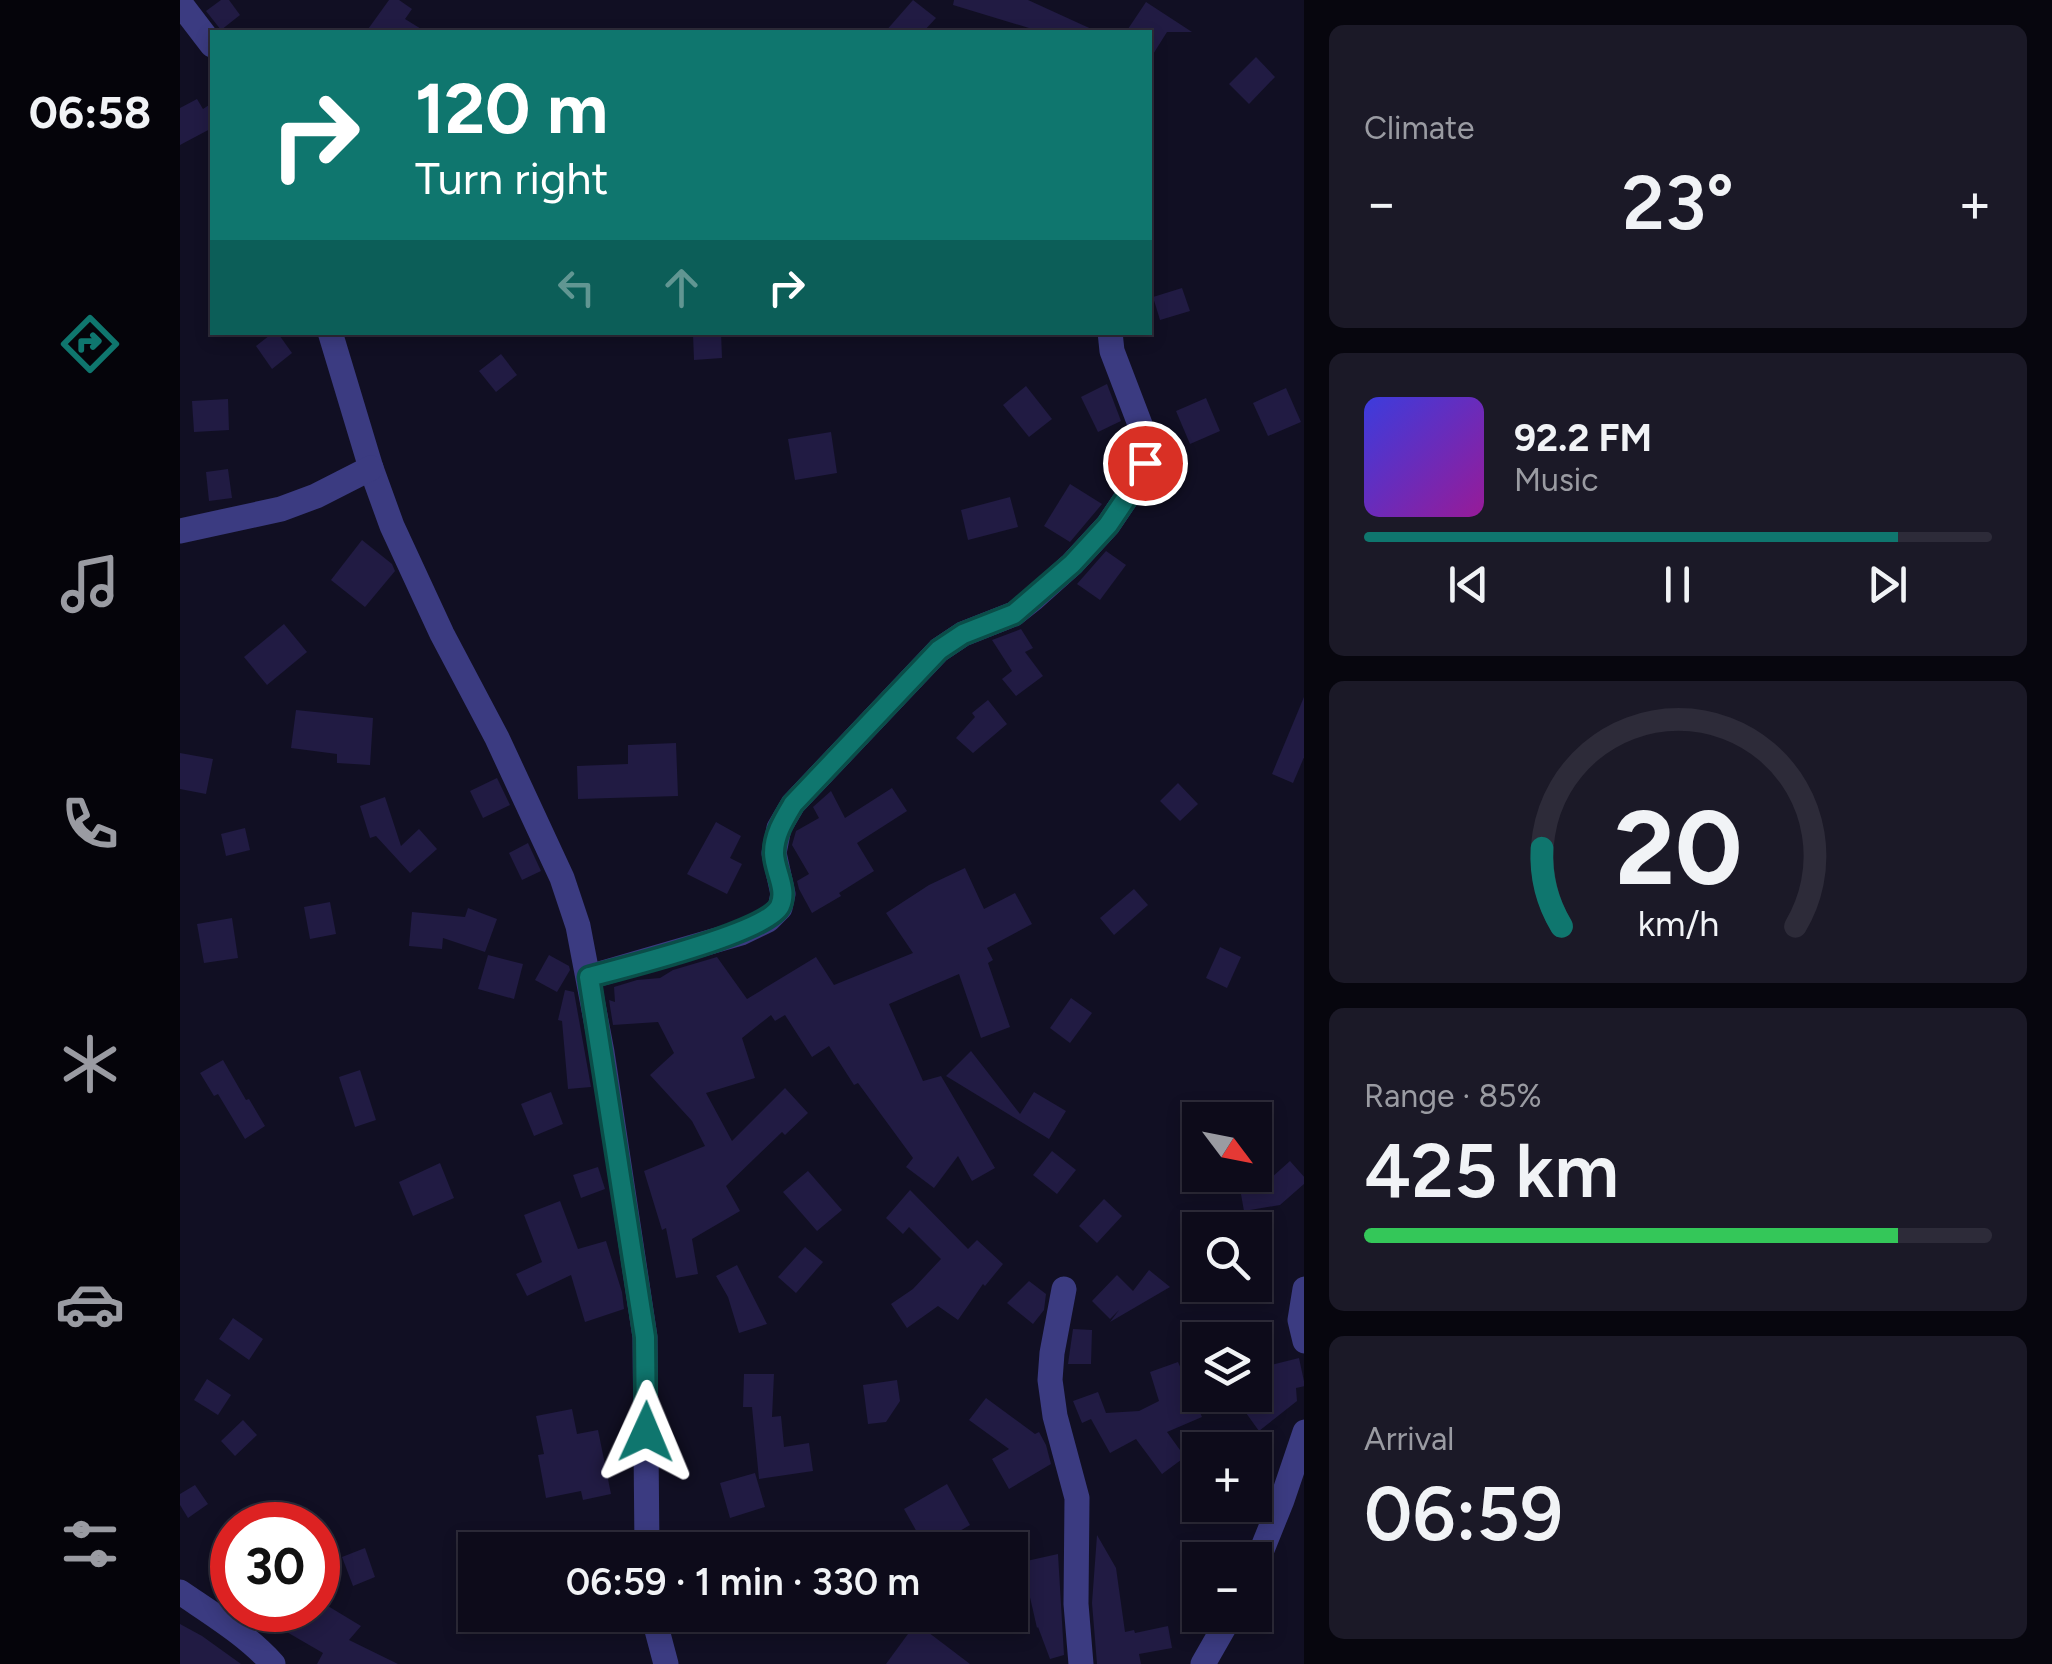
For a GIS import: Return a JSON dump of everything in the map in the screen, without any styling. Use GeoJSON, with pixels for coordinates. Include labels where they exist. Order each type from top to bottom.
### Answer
{"type":"FeatureCollection","features":[{"type":"Feature","properties":{"kind":"street"},"geometry":{"type":"LineString","coordinates":[[180,3],[210,42]]}},
{"type":"Feature","properties":{"kind":"street"},"geometry":{"type":"LineString","coordinates":[[331,335],[392,526],[562,878],[578,926],[645,1337],[647,1532]]}},
{"type":"Feature","properties":{"kind":"street"},"geometry":{"type":"LineString","coordinates":[[589,977],[741,932],[768,920],[780,908],[783,894],[774,853],[779,828],[793,804],[939,650],[963,634],[1014,614],[1072,564],[1108,525],[1145,463],[1146,440],[1112,351],[1110,335]]}},
{"type":"Feature","properties":{"kind":"street"},"geometry":{"type":"LineString","coordinates":[[180,530],[281,509],[371,468]]}},
{"type":"Feature","properties":{"kind":"street"},"geometry":{"type":"LineString","coordinates":[[1064,1289],[1050,1380],[1055,1416],[1077,1498],[1076,1604],[1082,1664]]}},
{"type":"Feature","properties":{"kind":"street"},"geometry":{"type":"LineString","coordinates":[[1304,1289],[1300,1320],[1304,1341]]}},
{"type":"Feature","properties":{"kind":"street"},"geometry":{"type":"LineString","coordinates":[[1265,1542],[1304,1432]]}},
{"type":"Feature","properties":{"kind":"street"},"geometry":{"type":"LineString","coordinates":[[180,1592],[234,1629],[274,1664]]}},
{"type":"Feature","properties":{"kind":"street"},"geometry":{"type":"LineString","coordinates":[[658,1632],[666,1664]]}},
{"type":"Feature","properties":{"kind":"street"},"geometry":{"type":"LineString","coordinates":[[1203,1664],[1221,1632]]}},
{"type":"Feature","properties":{"kind":"building"},"geometry":{"type":"Polygon","coordinates":[[[221,0],[229,0],[240,15],[221,30],[206,11],[221,0]]]}},
{"type":"Feature","properties":{"kind":"building"},"geometry":{"type":"Polygon","coordinates":[[[389,0],[399,0],[412,9],[405,19],[423,30],[367,30],[389,0]]]}},
{"type":"Feature","properties":{"kind":"building"},"geometry":{"type":"Polygon","coordinates":[[[913,0],[936,18],[925,30],[887,30],[913,0]]]}},
{"type":"Feature","properties":{"kind":"building"},"geometry":{"type":"Polygon","coordinates":[[[954,0],[1028,0],[1094,30],[1035,30],[953,5],[954,0]]]}},
{"type":"Feature","properties":{"kind":"building"},"geometry":{"type":"Polygon","coordinates":[[[1146,2],[1192,32],[1167,32],[1152,56],[1152,30],[1127,30],[1146,2]]]}},
{"type":"Feature","properties":{"kind":"building"},"geometry":{"type":"Polygon","coordinates":[[[1256,57],[1275,77],[1249,104],[1229,84],[1256,57]]]}},
{"type":"Feature","properties":{"kind":"building"},"geometry":{"type":"Polygon","coordinates":[[[197,99],[203,109],[210,104],[210,129],[180,145],[180,108],[197,99]]]}},
{"type":"Feature","properties":{"kind":"building"},"geometry":{"type":"Polygon","coordinates":[[[1182,288],[1190,311],[1160,320],[1153,297],[1182,288]]]}},
{"type":"Feature","properties":{"kind":"building"},"geometry":{"type":"Polygon","coordinates":[[[270,335],[279,335],[292,353],[272,369],[256,346],[270,335]]]}},
{"type":"Feature","properties":{"kind":"building"},"geometry":{"type":"Polygon","coordinates":[[[693,335],[721,335],[722,358],[694,360],[693,335]]]}},
{"type":"Feature","properties":{"kind":"building"},"geometry":{"type":"Polygon","coordinates":[[[501,354],[517,375],[496,392],[479,371],[501,354]]]}},
{"type":"Feature","properties":{"kind":"building"},"geometry":{"type":"Polygon","coordinates":[[[1107,384],[1121,421],[1098,432],[1081,397],[1107,384]]]}},
{"type":"Feature","properties":{"kind":"building"},"geometry":{"type":"Polygon","coordinates":[[[1026,386],[1052,419],[1029,437],[1003,405],[1026,386]]]}},
{"type":"Feature","properties":{"kind":"building"},"geometry":{"type":"Polygon","coordinates":[[[1286,388],[1301,422],[1268,436],[1253,403],[1286,388]]]}},
{"type":"Feature","properties":{"kind":"building"},"geometry":{"type":"Polygon","coordinates":[[[1206,398],[1220,431],[1190,444],[1176,411],[1206,398]]]}},
{"type":"Feature","properties":{"kind":"building"},"geometry":{"type":"Polygon","coordinates":[[[228,399],[229,430],[194,432],[192,401],[228,399]]]}},
{"type":"Feature","properties":{"kind":"building"},"geometry":{"type":"Polygon","coordinates":[[[831,432],[837,473],[795,480],[788,439],[831,432]]]}},
{"type":"Feature","properties":{"kind":"building"},"geometry":{"type":"Polygon","coordinates":[[[228,469],[232,498],[209,501],[206,472],[228,469]]]}},
{"type":"Feature","properties":{"kind":"building"},"geometry":{"type":"Polygon","coordinates":[[[1070,484],[1102,504],[1070,542],[1044,526],[1070,484]]]}},
{"type":"Feature","properties":{"kind":"building"},"geometry":{"type":"Polygon","coordinates":[[[1010,497],[1018,527],[968,540],[961,510],[1010,497]]]}},
{"type":"Feature","properties":{"kind":"building"},"geometry":{"type":"Polygon","coordinates":[[[362,540],[392,564],[395,571],[365,607],[331,580],[362,540]]]}},
{"type":"Feature","properties":{"kind":"building"},"geometry":{"type":"Polygon","coordinates":[[[1106,551],[1126,565],[1100,600],[1077,584],[1106,551]]]}},
{"type":"Feature","properties":{"kind":"building"},"geometry":{"type":"Polygon","coordinates":[[[284,624],[307,652],[267,685],[244,657],[284,624]]]}},
{"type":"Feature","properties":{"kind":"building"},"geometry":{"type":"Polygon","coordinates":[[[1021,629],[1033,648],[1025,652],[1043,676],[1016,696],[1002,679],[1012,671],[992,640],[1021,629]]]}},
{"type":"Feature","properties":{"kind":"building"},"geometry":{"type":"Polygon","coordinates":[[[1304,697],[1304,757],[1293,783],[1272,774],[1304,697]]]}},
{"type":"Feature","properties":{"kind":"building"},"geometry":{"type":"Polygon","coordinates":[[[988,700],[1007,724],[973,753],[956,738],[975,717],[972,713],[988,700]]]}},
{"type":"Feature","properties":{"kind":"building"},"geometry":{"type":"Polygon","coordinates":[[[296,710],[373,718],[370,765],[337,763],[337,754],[291,748],[296,710]]]}},
{"type":"Feature","properties":{"kind":"building"},"geometry":{"type":"Polygon","coordinates":[[[676,743],[678,796],[578,799],[577,766],[628,764],[628,745],[676,743]]]}},
{"type":"Feature","properties":{"kind":"building"},"geometry":{"type":"Polygon","coordinates":[[[180,753],[213,759],[206,794],[180,789],[180,753]]]}},
{"type":"Feature","properties":{"kind":"building"},"geometry":{"type":"Polygon","coordinates":[[[497,778],[510,805],[483,818],[470,791],[497,778]]]}},
{"type":"Feature","properties":{"kind":"building"},"geometry":{"type":"Polygon","coordinates":[[[1178,783],[1198,804],[1180,821],[1160,801],[1178,783]]]}},
{"type":"Feature","properties":{"kind":"building"},"geometry":{"type":"Polygon","coordinates":[[[892,788],[907,811],[857,843],[874,871],[812,913],[797,881],[809,874],[792,845],[796,831],[819,818],[813,807],[831,791],[845,818],[892,788]]]}},
{"type":"Feature","properties":{"kind":"building"},"geometry":{"type":"Polygon","coordinates":[[[385,797],[401,846],[419,829],[437,849],[410,873],[376,836],[370,838],[360,806],[385,797]]]}},
{"type":"Feature","properties":{"kind":"building"},"geometry":{"type":"Polygon","coordinates":[[[716,822],[741,836],[730,858],[742,864],[727,894],[687,874],[716,822]]]}},
{"type":"Feature","properties":{"kind":"building"},"geometry":{"type":"Polygon","coordinates":[[[245,828],[250,850],[226,856],[221,834],[245,828]]]}},
{"type":"Feature","properties":{"kind":"building"},"geometry":{"type":"Polygon","coordinates":[[[528,843],[541,871],[522,880],[509,853],[528,843]]]}},
{"type":"Feature","properties":{"kind":"building"},"geometry":{"type":"Polygon","coordinates":[[[965,868],[984,909],[1015,893],[1032,924],[987,948],[993,960],[988,963],[1010,1027],[981,1038],[959,974],[889,1004],[923,1081],[941,1076],[995,1168],[972,1181],[958,1156],[934,1188],[906,1167],[913,1158],[858,1083],[854,1085],[829,1046],[812,1057],[785,1015],[775,1021],[771,1015],[742,1038],[755,1078],[706,1093],[732,1141],[785,1088],[808,1113],[785,1135],[782,1132],[726,1186],[740,1211],[692,1239],[698,1274],[676,1278],[666,1228],[662,1230],[644,1171],[705,1146],[692,1121],[650,1075],[674,1053],[658,1022],[613,1025],[609,1000],[615,1002],[614,987],[660,978],[673,970],[717,957],[747,999],[816,957],[834,985],[913,953],[886,913],[929,885],[965,868]]]}},
{"type":"Feature","properties":{"kind":"building"},"geometry":{"type":"Polygon","coordinates":[[[1134,889],[1148,905],[1114,935],[1100,918],[1134,889]]]}},
{"type":"Feature","properties":{"kind":"building"},"geometry":{"type":"Polygon","coordinates":[[[330,902],[336,934],[310,939],[304,907],[330,902]]]}},
{"type":"Feature","properties":{"kind":"building"},"geometry":{"type":"Polygon","coordinates":[[[468,908],[497,919],[485,952],[443,938],[442,949],[409,946],[412,912],[465,917],[468,908]]]}},
{"type":"Feature","properties":{"kind":"building"},"geometry":{"type":"Polygon","coordinates":[[[232,918],[238,958],[204,963],[197,924],[232,918]]]}},
{"type":"Feature","properties":{"kind":"building"},"geometry":{"type":"Polygon","coordinates":[[[1220,947],[1241,957],[1227,988],[1206,978],[1220,947]]]}},
{"type":"Feature","properties":{"kind":"building"},"geometry":{"type":"Polygon","coordinates":[[[488,955],[523,964],[514,999],[478,989],[488,955]]]}},
{"type":"Feature","properties":{"kind":"building"},"geometry":{"type":"Polygon","coordinates":[[[549,955],[570,970],[557,992],[535,980],[549,955]]]}},
{"type":"Feature","properties":{"kind":"building"},"geometry":{"type":"Polygon","coordinates":[[[565,990],[574,992],[591,1087],[568,1089],[562,1021],[558,1020],[565,990]]]}},
{"type":"Feature","properties":{"kind":"building"},"geometry":{"type":"Polygon","coordinates":[[[1071,998],[1092,1013],[1070,1043],[1050,1028],[1071,998]]]}},
{"type":"Feature","properties":{"kind":"building"},"geometry":{"type":"Polygon","coordinates":[[[971,1051],[1020,1114],[1034,1092],[1066,1111],[1049,1139],[946,1076],[971,1051]]]}},
{"type":"Feature","properties":{"kind":"building"},"geometry":{"type":"Polygon","coordinates":[[[223,1060],[265,1126],[245,1139],[218,1094],[214,1096],[200,1073],[223,1060]]]}},
{"type":"Feature","properties":{"kind":"building"},"geometry":{"type":"Polygon","coordinates":[[[360,1070],[376,1120],[355,1127],[339,1077],[360,1070]]]}},
{"type":"Feature","properties":{"kind":"building"},"geometry":{"type":"Polygon","coordinates":[[[551,1092],[563,1124],[534,1136],[521,1104],[551,1092]]]}},
{"type":"Feature","properties":{"kind":"building"},"geometry":{"type":"Polygon","coordinates":[[[1052,1151],[1076,1170],[1057,1194],[1033,1175],[1052,1151]]]}},
{"type":"Feature","properties":{"kind":"building"},"geometry":{"type":"Polygon","coordinates":[[[1290,1161],[1304,1177],[1304,1184],[1280,1205],[1244,1211],[1241,1192],[1272,1192],[1272,1177],[1290,1161]]]}},
{"type":"Feature","properties":{"kind":"building"},"geometry":{"type":"Polygon","coordinates":[[[440,1163],[454,1198],[413,1216],[399,1182],[440,1163]]]}},
{"type":"Feature","properties":{"kind":"building"},"geometry":{"type":"Polygon","coordinates":[[[598,1167],[605,1189],[581,1198],[573,1175],[598,1167]]]}},
{"type":"Feature","properties":{"kind":"building"},"geometry":{"type":"Polygon","coordinates":[[[808,1171],[842,1210],[817,1231],[783,1192],[808,1171]]]}},
{"type":"Feature","properties":{"kind":"building"},"geometry":{"type":"Polygon","coordinates":[[[910,1190],[968,1249],[977,1240],[1003,1264],[983,1284],[958,1320],[938,1306],[907,1328],[891,1304],[913,1289],[941,1259],[909,1227],[903,1234],[886,1218],[910,1190]]]}},
{"type":"Feature","properties":{"kind":"building"},"geometry":{"type":"Polygon","coordinates":[[[1104,1199],[1122,1216],[1097,1243],[1079,1226],[1104,1199]]]}},
{"type":"Feature","properties":{"kind":"building"},"geometry":{"type":"Polygon","coordinates":[[[560,1201],[578,1249],[606,1241],[624,1309],[585,1322],[571,1275],[527,1296],[516,1274],[542,1262],[524,1215],[560,1201]]]}},
{"type":"Feature","properties":{"kind":"building"},"geometry":{"type":"Polygon","coordinates":[[[805,1247],[823,1262],[796,1293],[778,1277],[805,1247]]]}},
{"type":"Feature","properties":{"kind":"building"},"geometry":{"type":"Polygon","coordinates":[[[737,1265],[767,1324],[739,1333],[728,1297],[716,1276],[737,1265]]]}},
{"type":"Feature","properties":{"kind":"building"},"geometry":{"type":"Polygon","coordinates":[[[1149,1270],[1170,1287],[1110,1322],[1119,1310],[1110,1319],[1092,1301],[1117,1275],[1133,1291],[1149,1270]]]}},
{"type":"Feature","properties":{"kind":"building"},"geometry":{"type":"Polygon","coordinates":[[[1029,1281],[1046,1294],[1044,1310],[1033,1324],[1007,1303],[1029,1281]]]}},
{"type":"Feature","properties":{"kind":"building"},"geometry":{"type":"Polygon","coordinates":[[[233,1318],[263,1339],[249,1360],[219,1339],[233,1318]]]}},
{"type":"Feature","properties":{"kind":"building"},"geometry":{"type":"Polygon","coordinates":[[[1073,1329],[1092,1330],[1091,1364],[1068,1364],[1073,1329]]]}},
{"type":"Feature","properties":{"kind":"building"},"geometry":{"type":"Polygon","coordinates":[[[1299,1358],[1304,1386],[1296,1388],[1297,1401],[1259,1431],[1245,1412],[1272,1412],[1272,1365],[1299,1358]]]}},
{"type":"Feature","properties":{"kind":"building"},"geometry":{"type":"Polygon","coordinates":[[[1178,1362],[1182,1371],[1182,1412],[1200,1412],[1202,1417],[1167,1432],[1182,1453],[1182,1459],[1162,1474],[1136,1439],[1110,1453],[1091,1419],[1082,1423],[1073,1401],[1098,1392],[1106,1413],[1139,1411],[1159,1401],[1150,1372],[1178,1362]]]}},
{"type":"Feature","properties":{"kind":"building"},"geometry":{"type":"Polygon","coordinates":[[[744,1374],[774,1374],[772,1417],[781,1416],[784,1447],[809,1443],[813,1471],[759,1479],[752,1407],[743,1407],[744,1374]]]}},
{"type":"Feature","properties":{"kind":"building"},"geometry":{"type":"Polygon","coordinates":[[[207,1379],[231,1395],[218,1415],[194,1400],[207,1379]]]}},
{"type":"Feature","properties":{"kind":"building"},"geometry":{"type":"Polygon","coordinates":[[[897,1380],[900,1401],[886,1422],[868,1424],[863,1385],[897,1380]]]}},
{"type":"Feature","properties":{"kind":"building"},"geometry":{"type":"Polygon","coordinates":[[[986,1398],[1035,1434],[1039,1432],[1051,1464],[1009,1489],[992,1459],[1009,1449],[969,1420],[986,1398]]]}},
{"type":"Feature","properties":{"kind":"building"},"geometry":{"type":"Polygon","coordinates":[[[572,1409],[577,1434],[598,1430],[611,1494],[583,1500],[581,1491],[546,1498],[538,1455],[544,1454],[536,1416],[572,1409]]]}},
{"type":"Feature","properties":{"kind":"building"},"geometry":{"type":"Polygon","coordinates":[[[243,1420],[257,1435],[235,1456],[221,1441],[243,1420]]]}},
{"type":"Feature","properties":{"kind":"building"},"geometry":{"type":"Polygon","coordinates":[[[755,1473],[765,1507],[730,1518],[720,1483],[755,1473]]]}},
{"type":"Feature","properties":{"kind":"building"},"geometry":{"type":"Polygon","coordinates":[[[947,1484],[970,1525],[958,1532],[917,1532],[904,1509],[947,1484]]]}},
{"type":"Feature","properties":{"kind":"building"},"geometry":{"type":"Polygon","coordinates":[[[195,1485],[208,1504],[188,1518],[180,1505],[180,1494],[195,1485]]]}},
{"type":"Feature","properties":{"kind":"building"},"geometry":{"type":"Polygon","coordinates":[[[1097,1535],[1116,1568],[1125,1632],[1168,1626],[1172,1648],[1139,1654],[1141,1664],[1097,1664],[1092,1603],[1097,1535]]]}},
{"type":"Feature","properties":{"kind":"building"},"geometry":{"type":"Polygon","coordinates":[[[365,1548],[375,1577],[353,1586],[342,1557],[365,1548]]]}},
{"type":"Feature","properties":{"kind":"building"},"geometry":{"type":"Polygon","coordinates":[[[1058,1554],[1064,1655],[1050,1659],[1037,1628],[1028,1588],[1028,1561],[1058,1554]]]}},
{"type":"Feature","properties":{"kind":"building"},"geometry":{"type":"Polygon","coordinates":[[[340,1613],[361,1626],[349,1640],[398,1664],[317,1664],[323,1653],[287,1632],[340,1632],[340,1613]]]}},
{"type":"Feature","properties":{"kind":"building"},"geometry":{"type":"Polygon","coordinates":[[[180,1624],[202,1636],[241,1664],[180,1664],[180,1624]]]}},
{"type":"Feature","properties":{"kind":"building"},"geometry":{"type":"Polygon","coordinates":[[[909,1632],[928,1632],[970,1664],[886,1664],[909,1632]]]}},
{"type":"Feature","properties":{"kind":"route"},"geometry":{"type":"LineString","coordinates":[[646,1432],[645,1337],[589,977],[741,932],[768,920],[780,908],[783,894],[774,853],[779,828],[793,804],[939,650],[963,634],[1014,614],[1072,564],[1108,525],[1145,463]]}}]}
